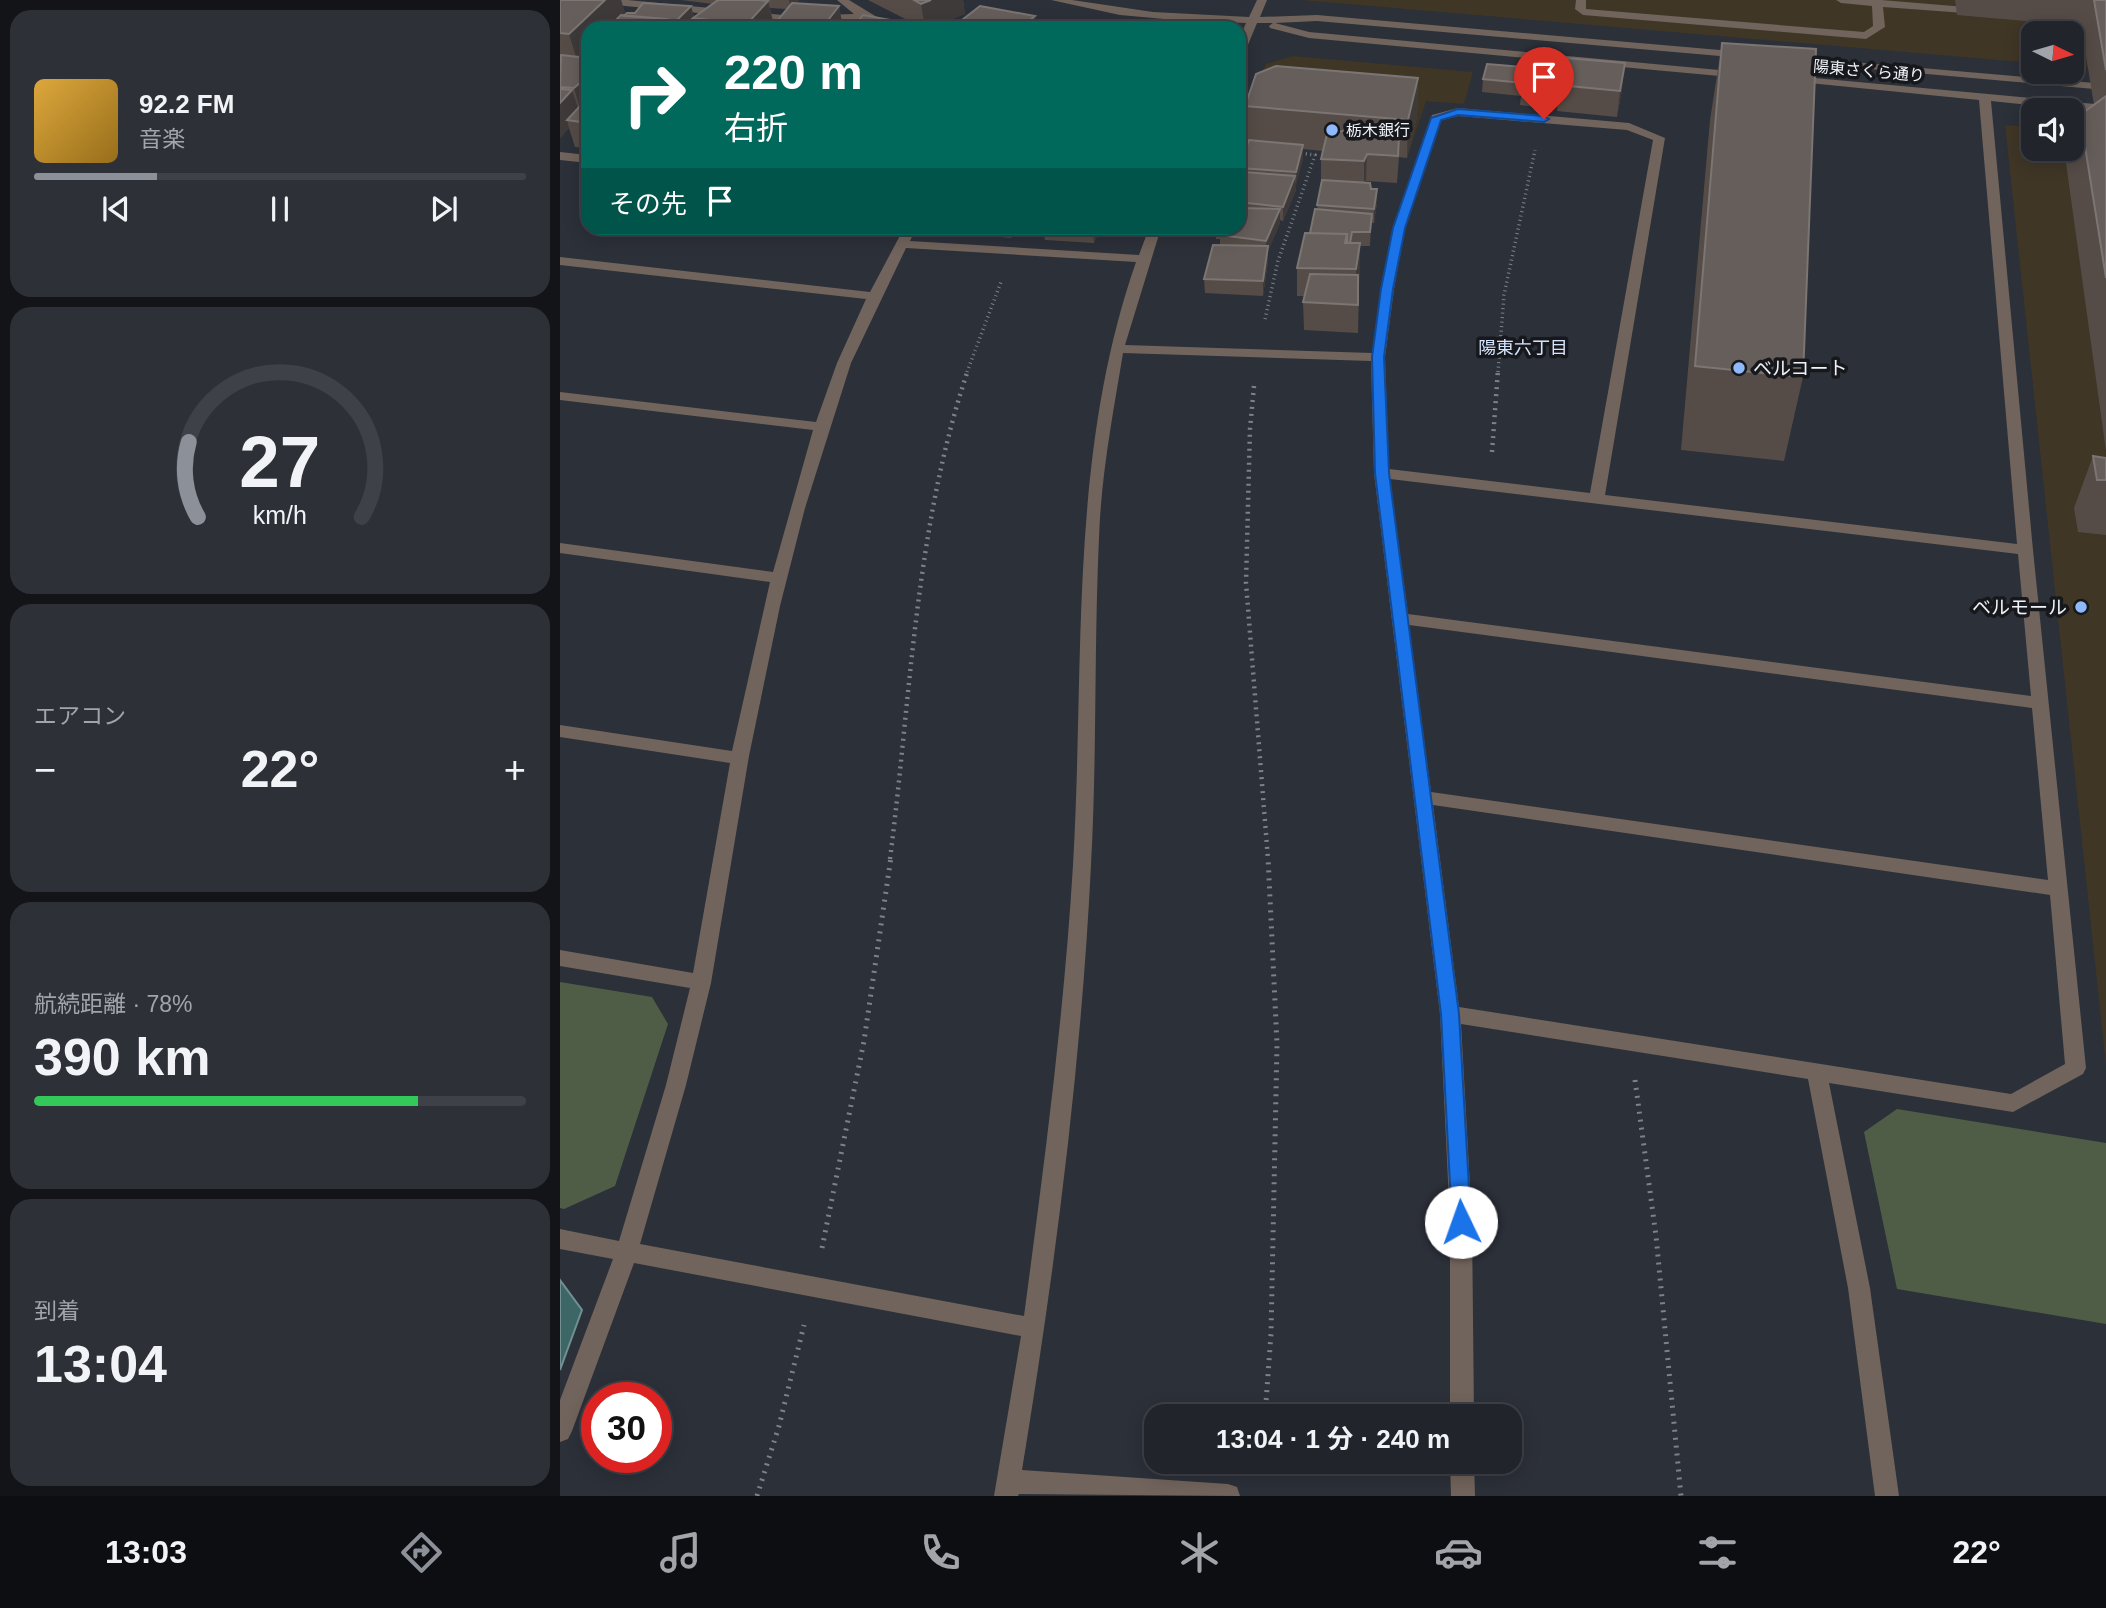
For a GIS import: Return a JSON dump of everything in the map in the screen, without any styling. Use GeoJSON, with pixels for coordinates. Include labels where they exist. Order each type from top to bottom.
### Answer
{"type":"FeatureCollection","features":[{"type":"Feature","properties":{"kind":"street"},"geometry":{"type":"LineString","coordinates":[[594,0],[793,19],[865,17]]}},
{"type":"Feature","properties":{"kind":"street"},"geometry":{"type":"LineString","coordinates":[[842,0],[874,21]]}},
{"type":"Feature","properties":{"kind":"street"},"geometry":{"type":"LineString","coordinates":[[1056,0],[1148,14],[1254,21],[1317,18],[1759,57]]}},
{"type":"Feature","properties":{"kind":"street"},"geometry":{"type":"LineString","coordinates":[[1246,38],[1262,0]]}},
{"type":"Feature","properties":{"kind":"street"},"geometry":{"type":"LineString","coordinates":[[1581,0],[1580,9],[1583,12],[1866,36],[1878,27],[1878,3]]}},
{"type":"Feature","properties":{"kind":"street"},"geometry":{"type":"LineString","coordinates":[[1840,0],[1984,12]]}},
{"type":"Feature","properties":{"kind":"street"},"geometry":{"type":"LineString","coordinates":[[1254,21],[1309,35],[1750,76]]}},
{"type":"Feature","properties":{"kind":"street"},"geometry":{"type":"LineString","coordinates":[[2084,22],[2106,22]]}},
{"type":"Feature","properties":{"kind":"street"},"geometry":{"type":"LineString","coordinates":[[2084,33],[2106,34]]}},
{"type":"Feature","properties":{"kind":"street","name":"陽東さくら通り"},"geometry":{"type":"LineString","coordinates":[[1786,59],[2021,74]]}},
{"type":"Feature","properties":{"kind":"street","name":"陽東さくら通り"},"geometry":{"type":"LineString","coordinates":[[1778,78],[2021,102]]}},
{"type":"Feature","properties":{"kind":"street","name":"陽東さくら通り"},"geometry":{"type":"LineString","coordinates":[[2084,82],[2106,87]]}},
{"type":"Feature","properties":{"kind":"street"},"geometry":{"type":"LineString","coordinates":[[1450,1014],[2014,1103],[2076,1068],[2039,703],[1985,97]]}},
{"type":"Feature","properties":{"kind":"street","name":"陽東さくら通り"},"geometry":{"type":"LineString","coordinates":[[2084,108],[2106,109]]}},
{"type":"Feature","properties":{"kind":"street"},"geometry":{"type":"LineString","coordinates":[[1462,1404],[1461,1222],[1450,1014],[1382,473],[1378,357],[1399,228],[1436,118],[1458,112],[1544,119],[1629,127],[1659,138],[1597,497]]}},
{"type":"Feature","properties":{"kind":"street"},"geometry":{"type":"LineString","coordinates":[[560,156],[581,158]]}},
{"type":"Feature","properties":{"kind":"street"},"geometry":{"type":"LineString","coordinates":[[1153,235],[1117,349],[1102,433],[1091,535],[1082,864],[1065,1086],[1034,1328],[1008,1489],[1228,1496]]}},
{"type":"Feature","properties":{"kind":"street"},"geometry":{"type":"LineString","coordinates":[[560,1432],[627,1252],[671,1106],[701,982],[740,758],[779,578],[821,427],[845,360],[874,296],[906,236],[1014,251],[1144,259]]}},
{"type":"Feature","properties":{"kind":"street"},"geometry":{"type":"LineString","coordinates":[[560,261],[874,296]]}},
{"type":"Feature","properties":{"kind":"street"},"geometry":{"type":"LineString","coordinates":[[1117,349],[1378,357]]}},
{"type":"Feature","properties":{"kind":"street"},"geometry":{"type":"LineString","coordinates":[[560,396],[821,427]]}},
{"type":"Feature","properties":{"kind":"street"},"geometry":{"type":"LineString","coordinates":[[1382,473],[2025,550]]}},
{"type":"Feature","properties":{"kind":"street"},"geometry":{"type":"LineString","coordinates":[[560,548],[779,578]]}},
{"type":"Feature","properties":{"kind":"street"},"geometry":{"type":"LineString","coordinates":[[1400,618],[2039,703]]}},
{"type":"Feature","properties":{"kind":"street"},"geometry":{"type":"LineString","coordinates":[[560,731],[740,758]]}},
{"type":"Feature","properties":{"kind":"street"},"geometry":{"type":"LineString","coordinates":[[1422,797],[2057,889]]}},
{"type":"Feature","properties":{"kind":"street"},"geometry":{"type":"LineString","coordinates":[[560,958],[701,982]]}},
{"type":"Feature","properties":{"kind":"street"},"geometry":{"type":"LineString","coordinates":[[1817,1073],[1859,1288],[1887,1496]]}},
{"type":"Feature","properties":{"kind":"street"},"geometry":{"type":"LineString","coordinates":[[560,1239],[1034,1328]]}},
{"type":"Feature","properties":{"kind":"street"},"geometry":{"type":"LineString","coordinates":[[1462,1474],[1463,1496]]}},
{"type":"Feature","properties":{"kind":"path"},"geometry":{"type":"LineString","coordinates":[[1493,485],[1492,433],[1504,295],[1528,175],[1544,119]]}},
{"type":"Feature","properties":{"kind":"path"},"geometry":{"type":"LineString","coordinates":[[1246,149],[1264,150]]}},
{"type":"Feature","properties":{"kind":"path"},"geometry":{"type":"LineString","coordinates":[[1266,1404],[1271,1334],[1277,1044],[1266,823],[1246,583],[1253,389],[1267,303],[1278,261],[1315,155],[1289,153]]}},
{"type":"Feature","properties":{"kind":"path"},"geometry":{"type":"LineString","coordinates":[[757,1496],[779,1426],[838,1182],[872,983],[893,834],[930,522],[952,422],[978,342],[1014,251]]}},
{"type":"Feature","properties":{"kind":"path"},"geometry":{"type":"LineString","coordinates":[[1634,1072],[1659,1264],[1681,1496]]}},
{"type":"Feature","properties":{"kind":"shaded area"},"geometry":{"type":"Polygon","coordinates":[[[1301,0],[2106,0],[2106,69],[2084,67],[2084,21],[2021,21],[2021,62],[1301,0]]]}},
{"type":"Feature","properties":{"kind":"shaded area"},"geometry":{"type":"Polygon","coordinates":[[[1293,56],[1473,72],[1464,104],[1426,101],[1407,158],[1246,145],[1246,105],[1266,64],[1293,56]]]}},
{"type":"Feature","properties":{"kind":"shaded area","name":"ベルモール"},"geometry":{"type":"Polygon","coordinates":[[[2005,125],[2021,126],[2021,161],[2084,161],[2084,131],[2106,133],[2106,1065],[2005,125]]]}},
{"type":"Feature","properties":{"kind":"shaded area"},"geometry":{"type":"Polygon","coordinates":[[[560,982],[652,997],[668,1024],[615,1186],[564,1209],[560,1208],[560,982]]]}},
{"type":"Feature","properties":{"kind":"shaded area"},"geometry":{"type":"Polygon","coordinates":[[[1897,1109],[2106,1143],[2106,1324],[1897,1289],[1864,1132],[1897,1109]]]}},
{"type":"Feature","properties":{"kind":"shaded area"},"geometry":{"type":"Polygon","coordinates":[[[560,1280],[582,1310],[560,1370],[560,1280]]]}},
{"type":"Feature","properties":{"kind":"building"},"geometry":{"type":"Polygon","coordinates":[[[560,0],[605,0],[569,34],[560,33],[560,0]]]}},
{"type":"Feature","properties":{"kind":"building"},"geometry":{"type":"Polygon","coordinates":[[[718,0],[768,1],[750,21],[693,18],[718,0]]]}},
{"type":"Feature","properties":{"kind":"building"},"geometry":{"type":"Polygon","coordinates":[[[914,0],[931,0],[921,4],[914,0]]]}},
{"type":"Feature","properties":{"kind":"building"},"geometry":{"type":"Polygon","coordinates":[[[2094,0],[2106,0],[2106,70],[2094,0]]]}},
{"type":"Feature","properties":{"kind":"building"},"geometry":{"type":"Polygon","coordinates":[[[643,3],[691,6],[676,21],[624,16],[627,13],[635,13],[643,3]]]}},
{"type":"Feature","properties":{"kind":"building"},"geometry":{"type":"Polygon","coordinates":[[[792,3],[839,6],[827,21],[777,21],[792,3]]]}},
{"type":"Feature","properties":{"kind":"building"},"geometry":{"type":"Polygon","coordinates":[[[980,6],[1035,16],[1029,21],[962,20],[980,6]]]}},
{"type":"Feature","properties":{"kind":"building"},"geometry":{"type":"Polygon","coordinates":[[[621,15],[667,19],[665,21],[615,21],[621,15]]]}},
{"type":"Feature","properties":{"kind":"building"},"geometry":{"type":"Polygon","coordinates":[[[863,15],[896,21],[858,21],[863,15]]]}},
{"type":"Feature","properties":{"kind":"building","name":"ベルコート"},"geometry":{"type":"Polygon","coordinates":[[[1722,43],[1816,49],[1803,377],[1695,366],[1722,43]]]}},
{"type":"Feature","properties":{"kind":"building"},"geometry":{"type":"Polygon","coordinates":[[[561,55],[581,57],[581,82],[574,88],[560,87],[561,55]]]}},
{"type":"Feature","properties":{"kind":"building"},"geometry":{"type":"Polygon","coordinates":[[[1565,58],[1625,63],[1620,91],[1559,85],[1565,58]]]}},
{"type":"Feature","properties":{"kind":"building"},"geometry":{"type":"Polygon","coordinates":[[[1487,64],[1549,69],[1546,94],[1521,92],[1524,83],[1483,79],[1487,64]]]}},
{"type":"Feature","properties":{"kind":"building"},"geometry":{"type":"Polygon","coordinates":[[[1276,66],[1418,78],[1408,120],[1246,106],[1256,74],[1276,66]]]}},
{"type":"Feature","properties":{"kind":"building"},"geometry":{"type":"Polygon","coordinates":[[[560,89],[572,90],[560,103],[560,89]]]}},
{"type":"Feature","properties":{"kind":"building"},"geometry":{"type":"Polygon","coordinates":[[[2106,96],[2106,278],[2084,140],[2084,112],[2106,96]]]}},
{"type":"Feature","properties":{"kind":"building"},"geometry":{"type":"Polygon","coordinates":[[[580,106],[581,106],[581,122],[567,120],[580,106]]]}},
{"type":"Feature","properties":{"kind":"building"},"geometry":{"type":"Polygon","coordinates":[[[1328,130],[1399,136],[1398,156],[1367,154],[1364,161],[1321,159],[1328,130]]]}},
{"type":"Feature","properties":{"kind":"building"},"geometry":{"type":"Polygon","coordinates":[[[1249,140],[1303,145],[1296,172],[1246,168],[1246,148],[1249,140]]]}},
{"type":"Feature","properties":{"kind":"building"},"geometry":{"type":"Polygon","coordinates":[[[1246,172],[1295,176],[1283,207],[1246,203],[1246,172]]]}},
{"type":"Feature","properties":{"kind":"building"},"geometry":{"type":"Polygon","coordinates":[[[1322,180],[1370,183],[1371,189],[1377,189],[1374,209],[1317,205],[1322,180]]]}},
{"type":"Feature","properties":{"kind":"building"},"geometry":{"type":"Polygon","coordinates":[[[1246,208],[1280,209],[1266,241],[1220,235],[1246,235],[1246,208]]]}},
{"type":"Feature","properties":{"kind":"building"},"geometry":{"type":"Polygon","coordinates":[[[1315,209],[1372,214],[1370,232],[1352,232],[1350,243],[1347,243],[1347,234],[1310,233],[1315,209]]]}},
{"type":"Feature","properties":{"kind":"building"},"geometry":{"type":"Polygon","coordinates":[[[1305,233],[1347,234],[1345,243],[1360,243],[1356,269],[1297,268],[1305,233]]]}},
{"type":"Feature","properties":{"kind":"building"},"geometry":{"type":"Polygon","coordinates":[[[1213,245],[1268,246],[1263,281],[1204,279],[1213,245]]]}},
{"type":"Feature","properties":{"kind":"building"},"geometry":{"type":"Polygon","coordinates":[[[1310,274],[1358,275],[1358,305],[1303,302],[1310,274]]]}},
{"type":"Feature","properties":{"kind":"building"},"geometry":{"type":"Polygon","coordinates":[[[2093,456],[2106,458],[2106,480],[2097,480],[2093,456]]]}},
{"type":"Feature","properties":{"kind":"place","name":"栃木銀行"},"geometry":{"type":"Point","coordinates":[1332,130]}},
{"type":"Feature","properties":{"kind":"place","name":"ベルコート"},"geometry":{"type":"Point","coordinates":[1739,368]}},
{"type":"Feature","properties":{"kind":"place","name":"ベルモール"},"geometry":{"type":"Point","coordinates":[2081,607]}},
{"type":"Feature","properties":{"kind":"district","name":"陽東六丁目"},"geometry":{"type":"Point","coordinates":[1523,348]}},
{"type":"Feature","properties":{"kind":"route"},"geometry":{"type":"LineString","coordinates":[[1461,1222],[1450,1014],[1382,473],[1378,357],[1399,228],[1436,118],[1458,112],[1544,119]]}}]}
